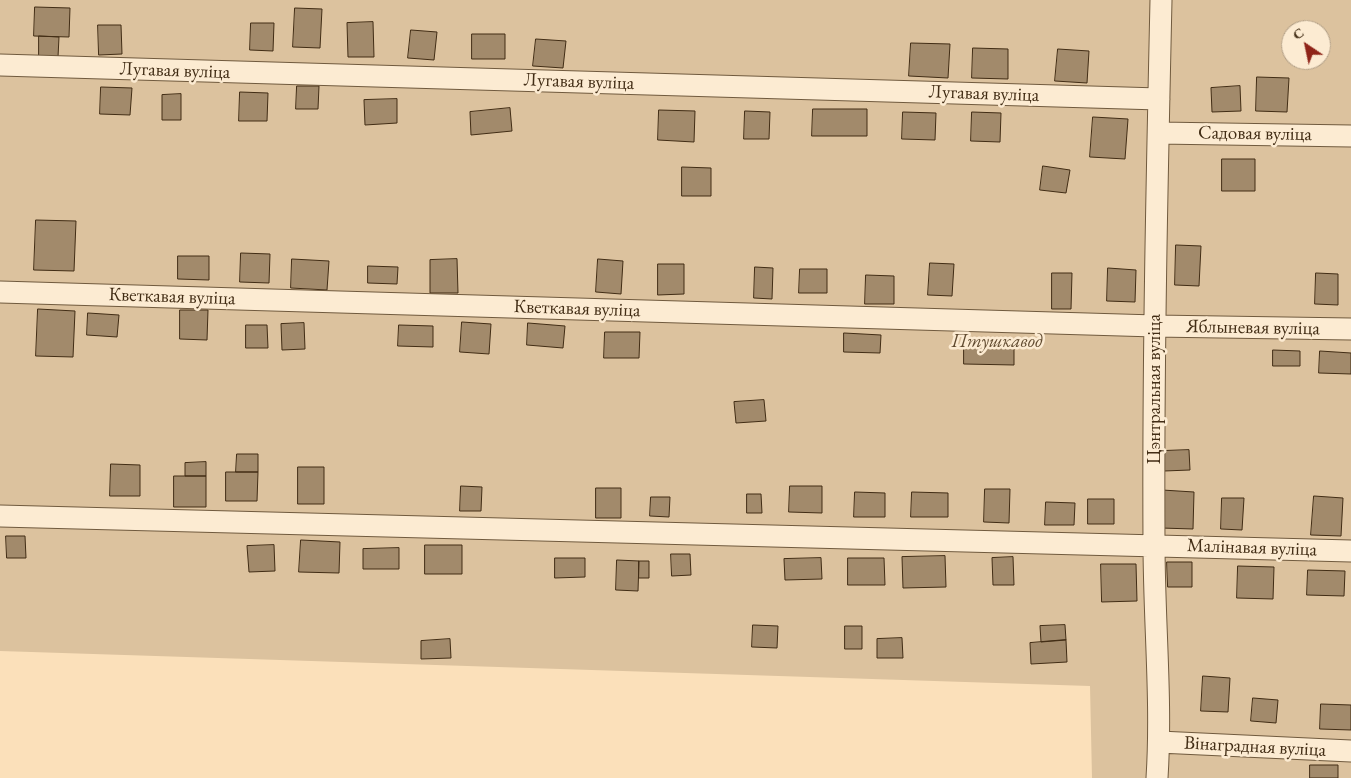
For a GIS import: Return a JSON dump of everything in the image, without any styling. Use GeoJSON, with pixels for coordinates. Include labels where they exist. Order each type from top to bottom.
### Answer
{"type":"FeatureCollection","features":[{"type":"Feature","properties":{"kind":"street","name":"Цэнтральная вуліца"},"geometry":{"type":"LineString","coordinates":[[1157,778],[1159,742],[1154,545],[1155,326],[1161,0]]}},
{"type":"Feature","properties":{"kind":"street","name":"Лугавая вуліца"},"geometry":{"type":"LineString","coordinates":[[0,66],[1159,100]]}},
{"type":"Feature","properties":{"kind":"street","name":"Садовая вуліца"},"geometry":{"type":"LineString","coordinates":[[1159,132],[1351,136]]}},
{"type":"Feature","properties":{"kind":"street","name":"Кветкавая вуліца"},"geometry":{"type":"LineString","coordinates":[[0,292],[1155,326]]}},
{"type":"Feature","properties":{"kind":"street","name":"Яблыневая вуліца"},"geometry":{"type":"LineString","coordinates":[[1155,326],[1351,329]]}},
{"type":"Feature","properties":{"kind":"street","name":"Малінавая вуліца"},"geometry":{"type":"LineString","coordinates":[[0,516],[1351,551]]}},
{"type":"Feature","properties":{"kind":"street","name":"Вінаградная вуліца"},"geometry":{"type":"LineString","coordinates":[[1159,742],[1351,751]]}},
{"type":"Feature","properties":{"kind":"green space","name":"Птушкавод"},"geometry":{"type":"Polygon","coordinates":[[[0,0],[1351,0],[1351,778],[1092,778],[1090,686],[0,651],[0,0]]]}},
{"type":"Feature","properties":{"kind":"building"},"geometry":{"type":"Polygon","coordinates":[[[35,7],[70,8],[69,37],[34,36],[35,7]]]}},
{"type":"Feature","properties":{"kind":"building"},"geometry":{"type":"Polygon","coordinates":[[[295,8],[322,9],[320,48],[293,47],[295,8]]]}},
{"type":"Feature","properties":{"kind":"building"},"geometry":{"type":"Polygon","coordinates":[[[373,22],[374,57],[348,57],[347,23],[373,22]]]}},
{"type":"Feature","properties":{"kind":"building"},"geometry":{"type":"Polygon","coordinates":[[[251,23],[274,23],[273,51],[250,50],[251,23]]]}},
{"type":"Feature","properties":{"kind":"building"},"geometry":{"type":"Polygon","coordinates":[[[98,25],[121,25],[122,54],[99,55],[98,25]]]}},
{"type":"Feature","properties":{"kind":"building"},"geometry":{"type":"Polygon","coordinates":[[[411,30],[437,32],[434,60],[408,58],[411,30]]]}},
{"type":"Feature","properties":{"kind":"building"},"geometry":{"type":"Polygon","coordinates":[[[472,34],[505,34],[505,59],[472,59],[472,34]]]}},
{"type":"Feature","properties":{"kind":"building"},"geometry":{"type":"Polygon","coordinates":[[[39,36],[59,37],[58,57],[39,56],[39,36]]]}},
{"type":"Feature","properties":{"kind":"building"},"geometry":{"type":"Polygon","coordinates":[[[536,39],[566,41],[563,68],[533,66],[536,39]]]}},
{"type":"Feature","properties":{"kind":"building"},"geometry":{"type":"Polygon","coordinates":[[[911,43],[950,44],[948,78],[909,76],[911,43]]]}},
{"type":"Feature","properties":{"kind":"building"},"geometry":{"type":"Polygon","coordinates":[[[973,48],[1008,49],[1008,79],[972,78],[973,48]]]}},
{"type":"Feature","properties":{"kind":"building"},"geometry":{"type":"Polygon","coordinates":[[[1058,49],[1089,51],[1087,83],[1055,81],[1058,49]]]}},
{"type":"Feature","properties":{"kind":"building"},"geometry":{"type":"Polygon","coordinates":[[[1257,77],[1289,78],[1287,112],[1256,111],[1257,77]]]}},
{"type":"Feature","properties":{"kind":"building"},"geometry":{"type":"Polygon","coordinates":[[[297,86],[319,86],[318,109],[296,109],[297,86]]]}},
{"type":"Feature","properties":{"kind":"building"},"geometry":{"type":"Polygon","coordinates":[[[1240,86],[1241,111],[1212,112],[1211,88],[1240,86]]]}},
{"type":"Feature","properties":{"kind":"building"},"geometry":{"type":"Polygon","coordinates":[[[101,87],[132,88],[130,115],[100,114],[101,87]]]}},
{"type":"Feature","properties":{"kind":"building"},"geometry":{"type":"Polygon","coordinates":[[[240,92],[268,93],[267,121],[239,121],[240,92]]]}},
{"type":"Feature","properties":{"kind":"building"},"geometry":{"type":"Polygon","coordinates":[[[181,94],[181,120],[162,120],[162,95],[181,94]]]}},
{"type":"Feature","properties":{"kind":"building"},"geometry":{"type":"Polygon","coordinates":[[[397,99],[397,123],[365,125],[364,100],[397,99]]]}},
{"type":"Feature","properties":{"kind":"building"},"geometry":{"type":"Polygon","coordinates":[[[510,108],[512,131],[471,135],[470,112],[510,108]]]}},
{"type":"Feature","properties":{"kind":"building"},"geometry":{"type":"Polygon","coordinates":[[[813,109],[867,109],[867,136],[812,136],[813,109]]]}},
{"type":"Feature","properties":{"kind":"building"},"geometry":{"type":"Polygon","coordinates":[[[659,110],[695,111],[694,142],[658,140],[659,110]]]}},
{"type":"Feature","properties":{"kind":"building"},"geometry":{"type":"Polygon","coordinates":[[[745,111],[770,112],[769,139],[744,139],[745,111]]]}},
{"type":"Feature","properties":{"kind":"building"},"geometry":{"type":"Polygon","coordinates":[[[903,112],[936,113],[935,140],[902,139],[903,112]]]}},
{"type":"Feature","properties":{"kind":"building"},"geometry":{"type":"Polygon","coordinates":[[[972,112],[1001,113],[1000,142],[971,141],[972,112]]]}},
{"type":"Feature","properties":{"kind":"building"},"geometry":{"type":"Polygon","coordinates":[[[1093,117],[1128,119],[1125,159],[1090,157],[1093,117]]]}},
{"type":"Feature","properties":{"kind":"building"},"geometry":{"type":"Polygon","coordinates":[[[1222,159],[1255,159],[1255,191],[1222,191],[1222,159]]]}},
{"type":"Feature","properties":{"kind":"building"},"geometry":{"type":"Polygon","coordinates":[[[1043,166],[1070,170],[1066,193],[1040,190],[1043,166]]]}},
{"type":"Feature","properties":{"kind":"building"},"geometry":{"type":"Polygon","coordinates":[[[682,167],[711,168],[711,196],[682,196],[682,167]]]}},
{"type":"Feature","properties":{"kind":"building"},"geometry":{"type":"Polygon","coordinates":[[[36,220],[76,221],[74,271],[34,270],[36,220]]]}},
{"type":"Feature","properties":{"kind":"building"},"geometry":{"type":"Polygon","coordinates":[[[1176,245],[1201,246],[1199,286],[1175,285],[1176,245]]]}},
{"type":"Feature","properties":{"kind":"building"},"geometry":{"type":"Polygon","coordinates":[[[241,253],[270,254],[269,283],[240,282],[241,253]]]}},
{"type":"Feature","properties":{"kind":"building"},"geometry":{"type":"Polygon","coordinates":[[[178,256],[209,256],[209,280],[178,279],[178,256]]]}},
{"type":"Feature","properties":{"kind":"building"},"geometry":{"type":"Polygon","coordinates":[[[292,259],[329,261],[327,290],[291,288],[292,259]]]}},
{"type":"Feature","properties":{"kind":"building"},"geometry":{"type":"Polygon","coordinates":[[[457,259],[458,293],[430,293],[430,260],[457,259]]]}},
{"type":"Feature","properties":{"kind":"building"},"geometry":{"type":"Polygon","coordinates":[[[598,259],[623,261],[621,294],[596,292],[598,259]]]}},
{"type":"Feature","properties":{"kind":"building"},"geometry":{"type":"Polygon","coordinates":[[[930,263],[954,264],[952,296],[928,295],[930,263]]]}},
{"type":"Feature","properties":{"kind":"building"},"geometry":{"type":"Polygon","coordinates":[[[658,264],[684,264],[684,294],[658,295],[658,264]]]}},
{"type":"Feature","properties":{"kind":"building"},"geometry":{"type":"Polygon","coordinates":[[[368,266],[398,267],[397,284],[368,283],[368,266]]]}},
{"type":"Feature","properties":{"kind":"building"},"geometry":{"type":"Polygon","coordinates":[[[755,267],[773,268],[772,299],[754,298],[755,267]]]}},
{"type":"Feature","properties":{"kind":"building"},"geometry":{"type":"Polygon","coordinates":[[[1108,268],[1136,270],[1135,302],[1107,301],[1108,268]]]}},
{"type":"Feature","properties":{"kind":"building"},"geometry":{"type":"Polygon","coordinates":[[[800,269],[827,269],[827,293],[799,293],[800,269]]]}},
{"type":"Feature","properties":{"kind":"building"},"geometry":{"type":"Polygon","coordinates":[[[1052,273],[1072,273],[1071,309],[1052,309],[1052,273]]]}},
{"type":"Feature","properties":{"kind":"building"},"geometry":{"type":"Polygon","coordinates":[[[1316,273],[1338,274],[1338,305],[1315,304],[1316,273]]]}},
{"type":"Feature","properties":{"kind":"building"},"geometry":{"type":"Polygon","coordinates":[[[866,275],[894,276],[894,304],[865,304],[866,275]]]}},
{"type":"Feature","properties":{"kind":"building"},"geometry":{"type":"Polygon","coordinates":[[[38,309],[75,311],[73,357],[36,356],[38,309]]]}},
{"type":"Feature","properties":{"kind":"building"},"geometry":{"type":"Polygon","coordinates":[[[180,310],[208,310],[207,340],[180,339],[180,310]]]}},
{"type":"Feature","properties":{"kind":"building"},"geometry":{"type":"Polygon","coordinates":[[[88,313],[119,315],[117,337],[87,335],[88,313]]]}},
{"type":"Feature","properties":{"kind":"building"},"geometry":{"type":"Polygon","coordinates":[[[462,322],[491,324],[489,354],[460,352],[462,322]]]}},
{"type":"Feature","properties":{"kind":"building"},"geometry":{"type":"Polygon","coordinates":[[[304,323],[305,349],[282,350],[281,324],[304,323]]]}},
{"type":"Feature","properties":{"kind":"building"},"geometry":{"type":"Polygon","coordinates":[[[528,323],[565,326],[563,348],[527,345],[528,323]]]}},
{"type":"Feature","properties":{"kind":"building"},"geometry":{"type":"Polygon","coordinates":[[[246,325],[267,325],[268,348],[246,348],[246,325]]]}},
{"type":"Feature","properties":{"kind":"building"},"geometry":{"type":"Polygon","coordinates":[[[399,325],[433,326],[433,347],[398,346],[399,325]]]}},
{"type":"Feature","properties":{"kind":"building"},"geometry":{"type":"Polygon","coordinates":[[[605,332],[640,332],[639,358],[604,358],[605,332]]]}},
{"type":"Feature","properties":{"kind":"building"},"geometry":{"type":"Polygon","coordinates":[[[844,333],[881,335],[880,353],[844,352],[844,333]]]}},
{"type":"Feature","properties":{"kind":"building"},"geometry":{"type":"Polygon","coordinates":[[[964,340],[1014,341],[1014,365],[964,364],[964,340]]]}},
{"type":"Feature","properties":{"kind":"building"},"geometry":{"type":"Polygon","coordinates":[[[1273,350],[1300,351],[1300,366],[1273,366],[1273,350]]]}},
{"type":"Feature","properties":{"kind":"building"},"geometry":{"type":"Polygon","coordinates":[[[1320,351],[1351,353],[1351,374],[1319,373],[1320,351]]]}},
{"type":"Feature","properties":{"kind":"building"},"geometry":{"type":"Polygon","coordinates":[[[764,400],[766,421],[736,423],[734,402],[764,400]]]}},
{"type":"Feature","properties":{"kind":"building"},"geometry":{"type":"Polygon","coordinates":[[[1189,450],[1190,470],[1164,471],[1163,451],[1189,450]]]}},
{"type":"Feature","properties":{"kind":"building"},"geometry":{"type":"Polygon","coordinates":[[[237,454],[258,454],[258,472],[236,472],[237,454]]]}},
{"type":"Feature","properties":{"kind":"building"},"geometry":{"type":"Polygon","coordinates":[[[206,462],[206,476],[185,476],[185,463],[206,462]]]}},
{"type":"Feature","properties":{"kind":"building"},"geometry":{"type":"Polygon","coordinates":[[[111,464],[140,465],[140,496],[110,496],[111,464]]]}},
{"type":"Feature","properties":{"kind":"building"},"geometry":{"type":"Polygon","coordinates":[[[298,467],[324,467],[324,504],[298,504],[298,467]]]}},
{"type":"Feature","properties":{"kind":"building"},"geometry":{"type":"Polygon","coordinates":[[[226,472],[258,472],[257,501],[226,501],[226,472]]]}},
{"type":"Feature","properties":{"kind":"building"},"geometry":{"type":"Polygon","coordinates":[[[174,476],[206,476],[206,507],[174,507],[174,476]]]}},
{"type":"Feature","properties":{"kind":"building"},"geometry":{"type":"Polygon","coordinates":[[[461,486],[482,487],[481,511],[460,511],[461,486]]]}},
{"type":"Feature","properties":{"kind":"building"},"geometry":{"type":"Polygon","coordinates":[[[790,486],[822,486],[822,513],[789,512],[790,486]]]}},
{"type":"Feature","properties":{"kind":"building"},"geometry":{"type":"Polygon","coordinates":[[[596,488],[621,488],[621,518],[596,518],[596,488]]]}},
{"type":"Feature","properties":{"kind":"building"},"geometry":{"type":"Polygon","coordinates":[[[985,489],[1010,489],[1009,523],[984,522],[985,489]]]}},
{"type":"Feature","properties":{"kind":"building"},"geometry":{"type":"Polygon","coordinates":[[[1162,490],[1194,492],[1193,529],[1161,528],[1162,490]]]}},
{"type":"Feature","properties":{"kind":"building"},"geometry":{"type":"Polygon","coordinates":[[[855,492],[885,493],[885,517],[854,517],[855,492]]]}},
{"type":"Feature","properties":{"kind":"building"},"geometry":{"type":"Polygon","coordinates":[[[912,492],[948,493],[948,517],[911,517],[912,492]]]}},
{"type":"Feature","properties":{"kind":"building"},"geometry":{"type":"Polygon","coordinates":[[[747,494],[761,494],[762,513],[747,513],[747,494]]]}},
{"type":"Feature","properties":{"kind":"building"},"geometry":{"type":"Polygon","coordinates":[[[1314,496],[1343,498],[1341,536],[1311,535],[1314,496]]]}},
{"type":"Feature","properties":{"kind":"building"},"geometry":{"type":"Polygon","coordinates":[[[651,497],[670,497],[669,517],[650,516],[651,497]]]}},
{"type":"Feature","properties":{"kind":"building"},"geometry":{"type":"Polygon","coordinates":[[[1222,498],[1244,498],[1242,530],[1221,529],[1222,498]]]}},
{"type":"Feature","properties":{"kind":"building"},"geometry":{"type":"Polygon","coordinates":[[[1088,499],[1114,499],[1114,524],[1088,524],[1088,499]]]}},
{"type":"Feature","properties":{"kind":"building"},"geometry":{"type":"Polygon","coordinates":[[[1046,502],[1075,503],[1074,525],[1045,525],[1046,502]]]}},
{"type":"Feature","properties":{"kind":"building"},"geometry":{"type":"Polygon","coordinates":[[[6,536],[25,536],[26,558],[7,558],[6,536]]]}},
{"type":"Feature","properties":{"kind":"building"},"geometry":{"type":"Polygon","coordinates":[[[301,540],[340,542],[339,573],[299,572],[301,540]]]}},
{"type":"Feature","properties":{"kind":"building"},"geometry":{"type":"Polygon","coordinates":[[[274,545],[275,571],[249,572],[247,546],[274,545]]]}},
{"type":"Feature","properties":{"kind":"building"},"geometry":{"type":"Polygon","coordinates":[[[425,545],[462,545],[462,574],[425,574],[425,545]]]}},
{"type":"Feature","properties":{"kind":"building"},"geometry":{"type":"Polygon","coordinates":[[[399,548],[399,569],[363,569],[363,549],[399,548]]]}},
{"type":"Feature","properties":{"kind":"building"},"geometry":{"type":"Polygon","coordinates":[[[671,554],[690,554],[691,575],[672,576],[671,554]]]}},
{"type":"Feature","properties":{"kind":"building"},"geometry":{"type":"Polygon","coordinates":[[[945,556],[946,587],[903,588],[902,557],[945,556]]]}},
{"type":"Feature","properties":{"kind":"building"},"geometry":{"type":"Polygon","coordinates":[[[1013,557],[1014,585],[993,585],[992,558],[1013,557]]]}},
{"type":"Feature","properties":{"kind":"building"},"geometry":{"type":"Polygon","coordinates":[[[555,558],[585,558],[585,577],[555,578],[555,558]]]}},
{"type":"Feature","properties":{"kind":"building"},"geometry":{"type":"Polygon","coordinates":[[[821,558],[822,579],[785,580],[784,559],[821,558]]]}},
{"type":"Feature","properties":{"kind":"building"},"geometry":{"type":"Polygon","coordinates":[[[848,558],[884,558],[885,585],[848,585],[848,558]]]}},
{"type":"Feature","properties":{"kind":"building"},"geometry":{"type":"Polygon","coordinates":[[[617,560],[639,561],[638,591],[616,590],[617,560]]]}},
{"type":"Feature","properties":{"kind":"building"},"geometry":{"type":"Polygon","coordinates":[[[639,561],[649,561],[649,578],[639,578],[639,561]]]}},
{"type":"Feature","properties":{"kind":"building"},"geometry":{"type":"Polygon","coordinates":[[[1167,562],[1192,562],[1192,587],[1168,587],[1167,562]]]}},
{"type":"Feature","properties":{"kind":"building"},"geometry":{"type":"Polygon","coordinates":[[[1101,564],[1136,564],[1137,601],[1102,602],[1101,564]]]}},
{"type":"Feature","properties":{"kind":"building"},"geometry":{"type":"Polygon","coordinates":[[[1238,566],[1274,567],[1273,599],[1237,598],[1238,566]]]}},
{"type":"Feature","properties":{"kind":"building"},"geometry":{"type":"Polygon","coordinates":[[[1308,570],[1345,571],[1344,596],[1307,595],[1308,570]]]}},
{"type":"Feature","properties":{"kind":"building"},"geometry":{"type":"Polygon","coordinates":[[[753,625],[778,626],[777,648],[752,647],[753,625]]]}},
{"type":"Feature","properties":{"kind":"building"},"geometry":{"type":"Polygon","coordinates":[[[1065,625],[1066,640],[1041,642],[1040,626],[1065,625]]]}},
{"type":"Feature","properties":{"kind":"building"},"geometry":{"type":"Polygon","coordinates":[[[845,626],[862,626],[862,649],[845,649],[845,626]]]}},
{"type":"Feature","properties":{"kind":"building"},"geometry":{"type":"Polygon","coordinates":[[[902,638],[903,658],[877,658],[877,639],[902,638]]]}},
{"type":"Feature","properties":{"kind":"building"},"geometry":{"type":"Polygon","coordinates":[[[450,639],[451,658],[421,659],[421,641],[450,639]]]}},
{"type":"Feature","properties":{"kind":"building"},"geometry":{"type":"Polygon","coordinates":[[[1066,640],[1067,662],[1031,664],[1030,643],[1066,640]]]}},
{"type":"Feature","properties":{"kind":"building"},"geometry":{"type":"Polygon","coordinates":[[[1203,676],[1230,678],[1228,712],[1201,711],[1203,676]]]}},
{"type":"Feature","properties":{"kind":"building"},"geometry":{"type":"Polygon","coordinates":[[[1253,698],[1278,700],[1276,723],[1251,721],[1253,698]]]}},
{"type":"Feature","properties":{"kind":"building"},"geometry":{"type":"Polygon","coordinates":[[[1321,704],[1351,705],[1351,730],[1320,729],[1321,704]]]}},
{"type":"Feature","properties":{"kind":"building"},"geometry":{"type":"Polygon","coordinates":[[[1310,765],[1338,765],[1338,778],[1310,778],[1310,765]]]}}]}
